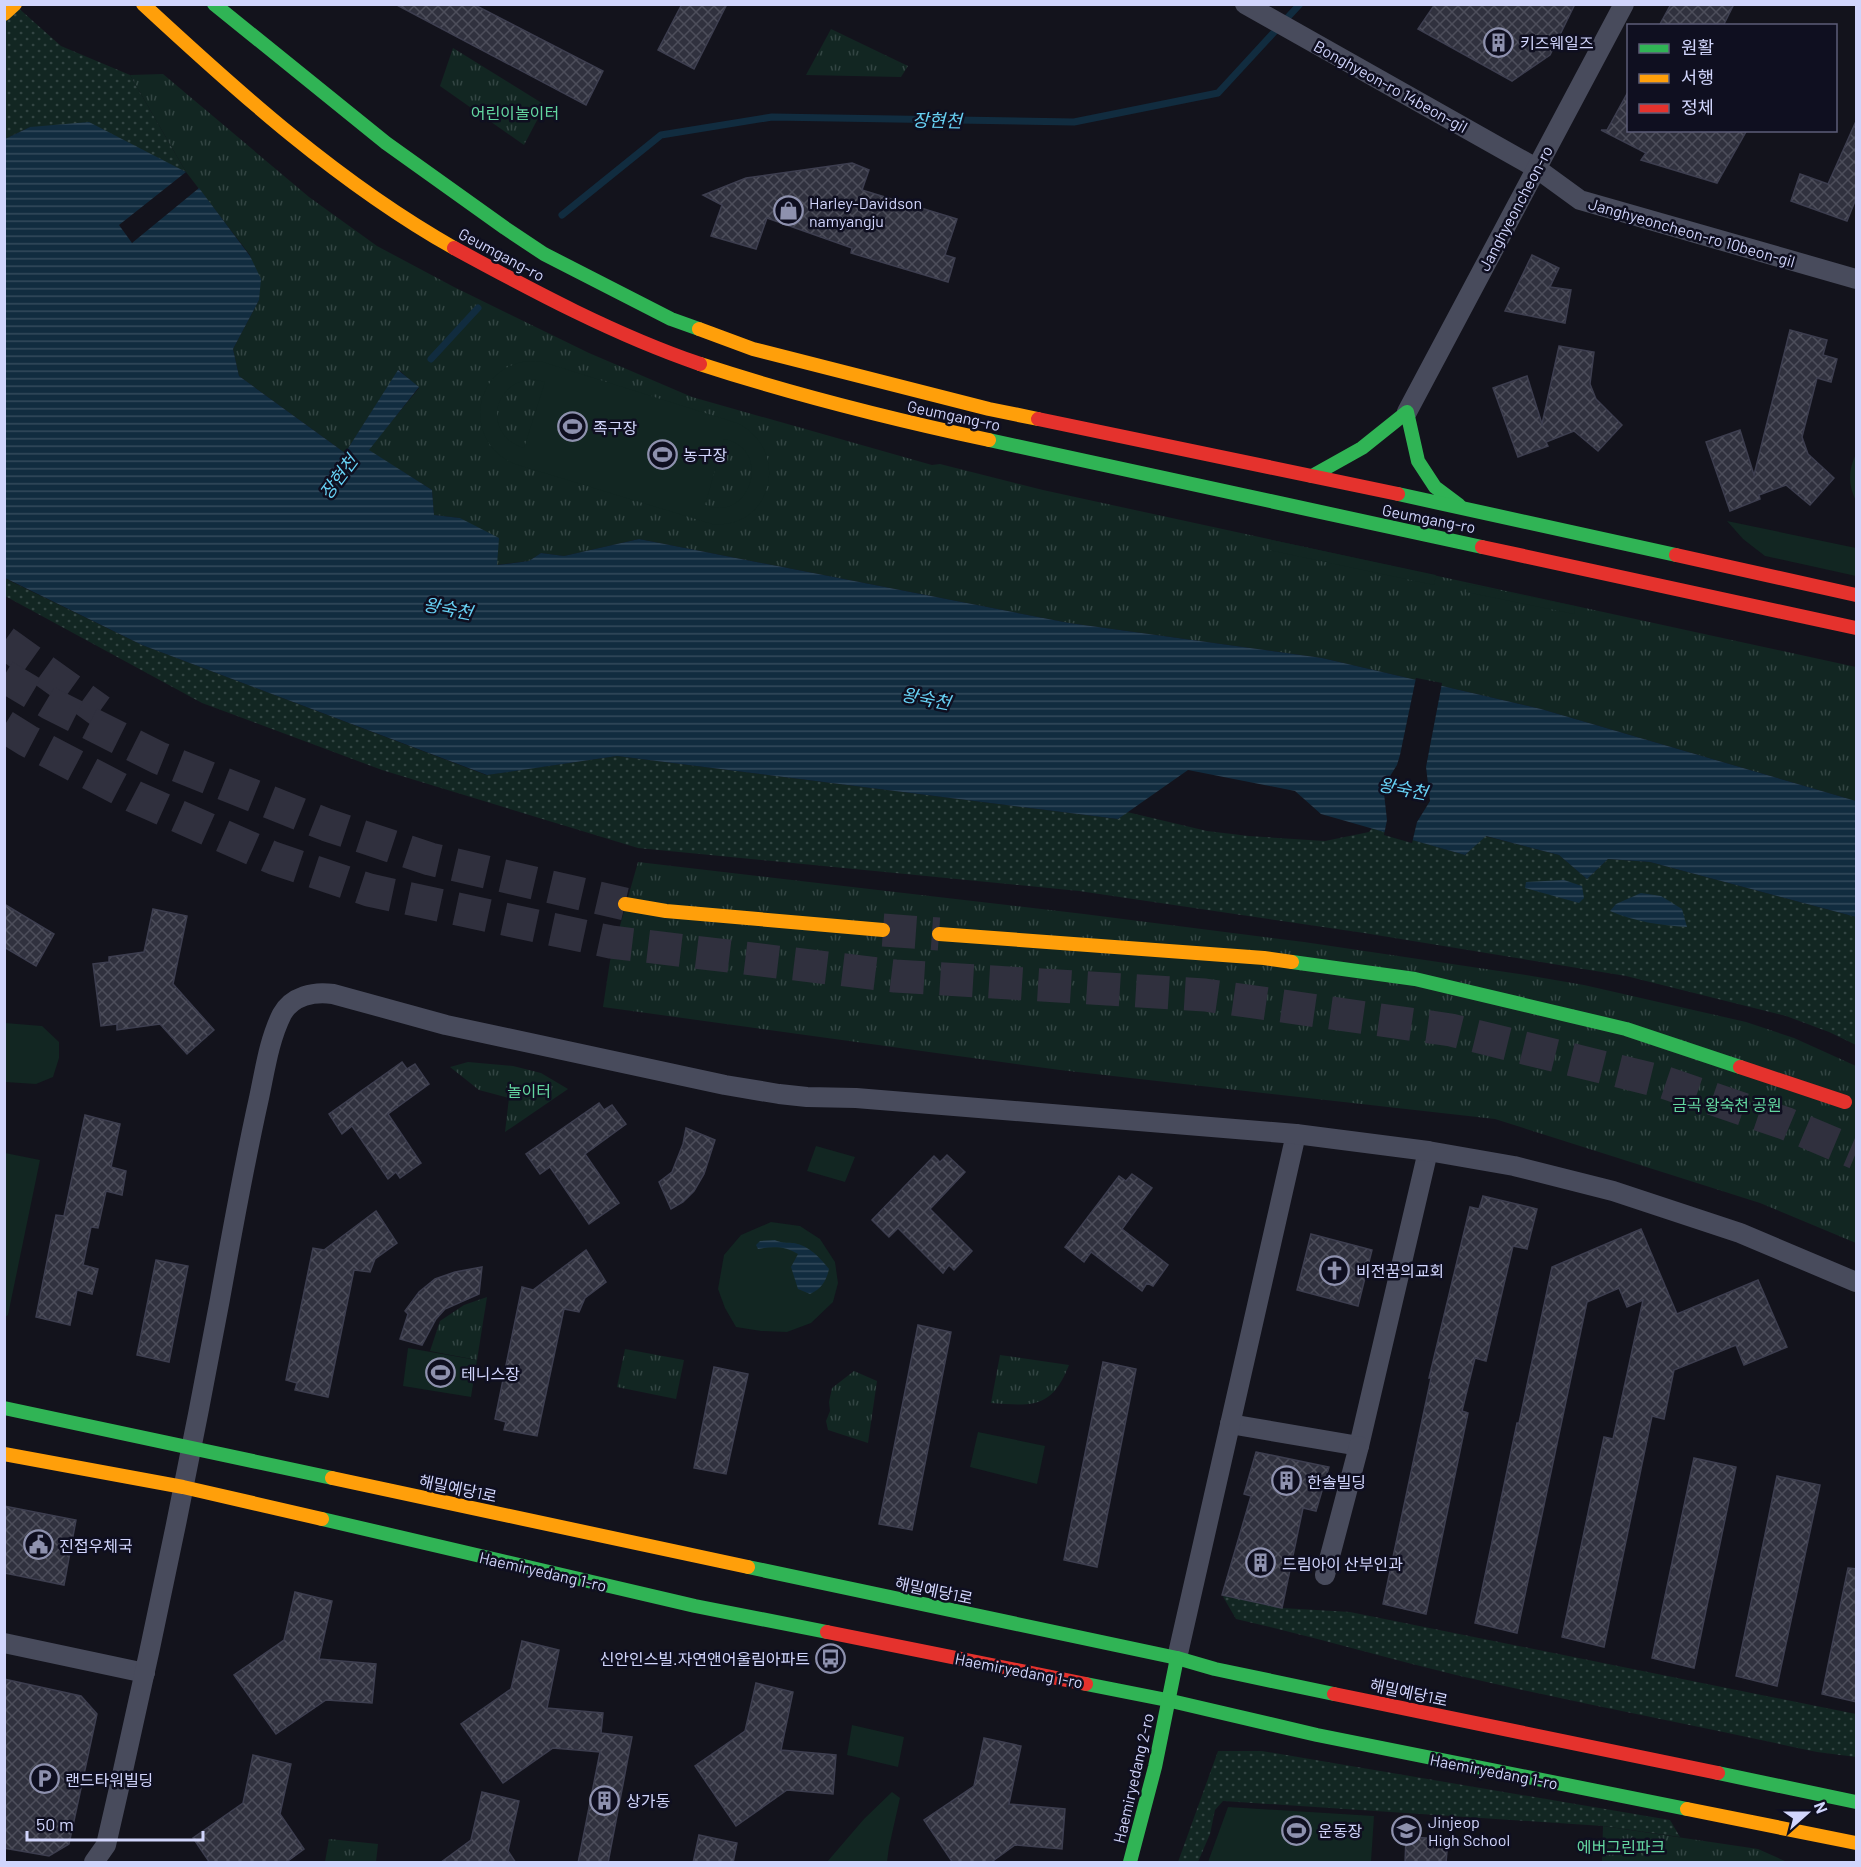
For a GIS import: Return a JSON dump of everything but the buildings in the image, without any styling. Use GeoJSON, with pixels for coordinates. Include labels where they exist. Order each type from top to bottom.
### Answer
{"type":"FeatureCollection","features":[{"type":"Feature","properties":{"kind":"main road"},"geometry":{"type":"LineString","coordinates":[[4,14],[15,4]]}},
{"type":"Feature","properties":{"kind":"main road","name":"Geumgang-ro"},"geometry":{"type":"LineString","coordinates":[[143,4],[211,68],[297,140],[396,213],[483,264],[590,318],[669,353],[778,388],[884,417],[1857,628]]}},
{"type":"Feature","properties":{"kind":"main road","name":"Geumgang-ro"},"geometry":{"type":"LineString","coordinates":[[214,4],[386,143],[552,259],[671,319],[753,349],[989,409],[1463,508],[1857,595]]}},
{"type":"Feature","properties":{"kind":"main road"},"geometry":{"type":"LineString","coordinates":[[1312,476],[1341,463],[1370,444],[1407,412],[1418,461],[1435,487],[1463,508]]}},
{"type":"Feature","properties":{"kind":"main road"},"geometry":{"type":"LineString","coordinates":[[625,904],[666,911],[883,930]]}},
{"type":"Feature","properties":{"kind":"main road"},"geometry":{"type":"LineString","coordinates":[[939,934],[1264,958],[1415,979],[1626,1029],[1845,1102]]}},
{"type":"Feature","properties":{"kind":"main road","name":"해밀예당1로"},"geometry":{"type":"LineString","coordinates":[[4,1408],[1177,1658],[1215,1669],[1857,1802]]}},
{"type":"Feature","properties":{"kind":"main road","name":"Haemiryedang 1-ro"},"geometry":{"type":"LineString","coordinates":[[4,1454],[183,1487],[695,1606],[1167,1700],[1208,1711],[1429,1758],[1857,1843]]}},
{"type":"Feature","properties":{"kind":"main road","name":"Haemiryedang 2-ro"},"geometry":{"type":"LineString","coordinates":[[1130,1863],[1155,1767],[1177,1658]]}},
{"type":"Feature","properties":{"kind":"street","name":"Bonghyeon-ro 14beon-gil"},"geometry":{"type":"LineString","coordinates":[[1245,4],[1536,168]]}},
{"type":"Feature","properties":{"kind":"street","name":"Janghyeoncheon-ro"},"geometry":{"type":"LineString","coordinates":[[1407,412],[1624,4]]}},
{"type":"Feature","properties":{"kind":"street","name":"Janghyeoncheon-ro 10beon-gil"},"geometry":{"type":"LineString","coordinates":[[1536,168],[1580,200],[1857,279]]}},
{"type":"Feature","properties":{"kind":"street"},"geometry":{"type":"LineString","coordinates":[[94,1863],[107,1854],[192,1448],[247,1149],[273,1037],[283,1013],[292,1003],[318,992],[490,1035],[725,1085],[779,1094],[856,1098],[1296,1134],[1428,1151],[1514,1166],[1613,1191],[1740,1233],[1857,1282]]}},
{"type":"Feature","properties":{"kind":"street"},"geometry":{"type":"LineString","coordinates":[[1177,1658],[1296,1134]]}},
{"type":"Feature","properties":{"kind":"street"},"geometry":{"type":"LineString","coordinates":[[1325,1575],[1359,1446],[1428,1151]]}},
{"type":"Feature","properties":{"kind":"street"},"geometry":{"type":"LineString","coordinates":[[1230,1424],[1359,1446]]}},
{"type":"Feature","properties":{"kind":"street"},"geometry":{"type":"LineString","coordinates":[[4,1643],[145,1673]]}},
{"type":"Feature","properties":{"kind":"green space"},"geometry":{"type":"Polygon","coordinates":[[[5,5],[15,5],[61,46],[130,75],[186,172],[157,158],[30,127],[5,139],[5,5]]]}},
{"type":"Feature","properties":{"kind":"green space"},"geometry":{"type":"Polygon","coordinates":[[[831,29],[908,66],[901,77],[806,75],[831,29]]]}},
{"type":"Feature","properties":{"kind":"green space","name":"어린이놀이터"},"geometry":{"type":"Polygon","coordinates":[[[453,48],[545,105],[524,145],[440,86],[453,48]]]}},
{"type":"Feature","properties":{"kind":"green space"},"geometry":{"type":"Polygon","coordinates":[[[163,74],[309,197],[377,246],[454,287],[589,353],[692,397],[932,465],[940,464],[1043,490],[1856,667],[1856,801],[1541,709],[1322,658],[1069,623],[639,539],[564,556],[541,553],[529,561],[496,565],[460,518],[434,515],[432,490],[368,450],[419,388],[399,370],[345,453],[239,376],[233,349],[259,300],[250,255],[186,172],[130,75],[163,74]]]}},
{"type":"Feature","properties":{"kind":"green space"},"geometry":{"type":"Polygon","coordinates":[[[528,361],[543,362],[737,423],[754,435],[764,451],[769,468],[768,486],[761,502],[749,514],[733,522],[712,524],[515,464],[498,454],[487,440],[481,424],[481,407],[485,391],[495,377],[509,367],[528,361]],[[532,379],[518,383],[507,390],[500,399],[497,410],[502,433],[511,442],[524,448],[545,382],[532,379]],[[724,439],[705,505],[721,508],[734,504],[744,495],[750,482],[752,469],[748,456],[739,445],[724,439]]]}},
{"type":"Feature","properties":{"kind":"green space"},"geometry":{"type":"Polygon","coordinates":[[[1856,454],[1856,501],[1850,478],[1856,454]]]}},
{"type":"Feature","properties":{"kind":"green space"},"geometry":{"type":"Polygon","coordinates":[[[1727,521],[1856,548],[1856,576],[1765,556],[1743,539],[1727,521]]]}},
{"type":"Feature","properties":{"kind":"green space"},"geometry":{"type":"Polygon","coordinates":[[[1272,540],[1436,575],[1434,585],[1269,550],[1272,540]]]}},
{"type":"Feature","properties":{"kind":"green space"},"geometry":{"type":"Polygon","coordinates":[[[4,578],[142,645],[486,775],[617,756],[1118,819],[1127,812],[1207,831],[1249,836],[1325,841],[1369,832],[1372,828],[1465,855],[1485,836],[1559,855],[1587,879],[1608,859],[1650,862],[1856,917],[1856,1045],[1786,1016],[1626,976],[1364,933],[1079,891],[638,848],[382,770],[202,703],[5,596],[4,578]]]}},
{"type":"Feature","properties":{"kind":"green space"},"geometry":{"type":"Polygon","coordinates":[[[1467,584],[1575,606],[1574,614],[1466,592],[1467,584]]]}},
{"type":"Feature","properties":{"kind":"green space","name":"금곡 왕숙천 공원"},"geometry":{"type":"Polygon","coordinates":[[[638,862],[1304,942],[1584,985],[1746,1022],[1794,1038],[1856,1066],[1856,1243],[1760,1203],[1495,1119],[1060,1070],[603,1007],[610,961],[638,862]]]}},
{"type":"Feature","properties":{"kind":"green space"},"geometry":{"type":"Polygon","coordinates":[[[5,1023],[42,1026],[59,1042],[59,1058],[53,1077],[36,1084],[5,1082],[5,1023]]]}},
{"type":"Feature","properties":{"kind":"green space","name":"놀이터"},"geometry":{"type":"Polygon","coordinates":[[[468,1062],[513,1066],[541,1073],[568,1089],[505,1132],[509,1098],[479,1090],[450,1067],[468,1062]]]}},
{"type":"Feature","properties":{"kind":"green space"},"geometry":{"type":"Polygon","coordinates":[[[816,1146],[855,1157],[845,1182],[807,1171],[816,1146]]]}},
{"type":"Feature","properties":{"kind":"green space"},"geometry":{"type":"Polygon","coordinates":[[[5,1153],[40,1160],[8,1315],[5,1317],[5,1153]]]}},
{"type":"Feature","properties":{"kind":"green space"},"geometry":{"type":"Polygon","coordinates":[[[771,1222],[800,1226],[820,1239],[835,1262],[838,1283],[833,1302],[811,1323],[787,1332],[736,1327],[725,1308],[718,1289],[724,1255],[741,1235],[771,1222]]]}},
{"type":"Feature","properties":{"kind":"green space"},"geometry":{"type":"Polygon","coordinates":[[[487,1297],[477,1360],[430,1351],[440,1321],[464,1305],[487,1297]]]}},
{"type":"Feature","properties":{"kind":"green space","name":"테니스장"},"geometry":{"type":"Polygon","coordinates":[[[408,1348],[477,1360],[471,1397],[403,1386],[408,1348]]]}},
{"type":"Feature","properties":{"kind":"green space"},"geometry":{"type":"Polygon","coordinates":[[[625,1349],[684,1360],[676,1399],[617,1387],[625,1349]]]}},
{"type":"Feature","properties":{"kind":"green space"},"geometry":{"type":"Polygon","coordinates":[[[1000,1355],[1069,1365],[1055,1390],[1039,1402],[1018,1405],[991,1403],[1000,1355]]]}},
{"type":"Feature","properties":{"kind":"green space"},"geometry":{"type":"Polygon","coordinates":[[[854,1371],[877,1381],[868,1443],[828,1430],[826,1421],[830,1411],[832,1388],[854,1371]]]}},
{"type":"Feature","properties":{"kind":"green space"},"geometry":{"type":"Polygon","coordinates":[[[978,1432],[1045,1446],[1037,1484],[970,1467],[978,1432]]]}},
{"type":"Feature","properties":{"kind":"green space"},"geometry":{"type":"Polygon","coordinates":[[[1222,1595],[1282,1608],[1350,1612],[1856,1714],[1856,1757],[1817,1752],[1501,1685],[1236,1619],[1222,1595]]]}},
{"type":"Feature","properties":{"kind":"green space"},"geometry":{"type":"Polygon","coordinates":[[[852,1725],[904,1737],[898,1767],[847,1755],[852,1725]]]}},
{"type":"Feature","properties":{"kind":"green space"},"geometry":{"type":"Polygon","coordinates":[[[1218,1751],[1262,1751],[1670,1820],[1680,1837],[1603,1826],[1223,1801],[1215,1810],[1210,1834],[1198,1862],[1178,1862],[1218,1751]]]}},
{"type":"Feature","properties":{"kind":"green space"},"geometry":{"type":"Polygon","coordinates":[[[892,1792],[900,1798],[887,1862],[827,1862],[864,1819],[892,1792]]]}},
{"type":"Feature","properties":{"kind":"green space","name":"운동장"},"geometry":{"type":"Polygon","coordinates":[[[1228,1807],[1374,1816],[1371,1862],[1208,1862],[1228,1807]]]}},
{"type":"Feature","properties":{"kind":"green space","name":"에버그린파크"},"geometry":{"type":"Polygon","coordinates":[[[1603,1826],[1758,1849],[1787,1862],[1602,1862],[1603,1826]]]}},
{"type":"Feature","properties":{"kind":"green space"},"geometry":{"type":"Polygon","coordinates":[[[329,1839],[378,1844],[376,1862],[325,1862],[329,1839]]]}},
{"type":"Feature","properties":{"kind":"water","name":"왕숙천"},"geometry":{"type":"Polygon","coordinates":[[[89,122],[186,172],[119,225],[132,243],[199,188],[250,256],[261,279],[259,300],[233,349],[239,376],[345,453],[398,370],[419,387],[369,450],[432,490],[434,515],[460,518],[499,538],[497,565],[529,561],[541,553],[564,556],[639,539],[1069,623],[1322,658],[1541,709],[1856,801],[1856,917],[1650,862],[1608,859],[1587,879],[1559,855],[1486,836],[1465,855],[1321,814],[1295,791],[1188,770],[1118,819],[617,756],[487,775],[142,645],[5,578],[5,139],[30,127],[89,122]]]}},
{"type":"Feature","properties":{"kind":"water"},"geometry":{"type":"Polygon","coordinates":[[[1564,880],[1582,886],[1584,898],[1579,903],[1525,888],[1526,882],[1564,880]]]}},
{"type":"Feature","properties":{"kind":"water"},"geometry":{"type":"Polygon","coordinates":[[[1641,893],[1661,896],[1682,909],[1687,927],[1648,922],[1610,911],[1616,904],[1641,893]]]}},
{"type":"Feature","properties":{"kind":"water"},"geometry":{"type":"Polygon","coordinates":[[[775,1240],[794,1243],[810,1250],[829,1269],[825,1281],[817,1290],[810,1294],[798,1289],[791,1267],[798,1254],[779,1247],[758,1249],[756,1245],[760,1241],[775,1240]]]}},
{"type":"Feature","properties":{"kind":"pier"},"geometry":{"type":"Polygon","coordinates":[[[1416,678],[1442,683],[1426,767],[1430,801],[1417,822],[1412,843],[1384,835],[1387,820],[1384,793],[1387,781],[1400,755],[1416,678]]]}},
{"type":"Feature","properties":{"kind":"waterway","name":"장현천"},"geometry":{"type":"LineString","coordinates":[[562,215],[661,135],[772,117],[1074,122],[1218,93],[1300,4]]}},
{"type":"Feature","properties":{"kind":"waterway","name":"장현천"},"geometry":{"type":"LineString","coordinates":[[431,359],[478,308]]}},
{"type":"Feature","properties":{"kind":"tunnel"},"geometry":{"type":"LineString","coordinates":[[4,642],[100,711]]}},
{"type":"Feature","properties":{"kind":"tunnel"},"geometry":{"type":"LineString","coordinates":[[4,676],[51,704],[159,758],[327,825],[430,859],[625,904]]}},
{"type":"Feature","properties":{"kind":"tunnel"},"geometry":{"type":"LineString","coordinates":[[4,726],[135,797],[273,858],[369,890],[611,942],[895,976],[1205,995],[1451,1030],[1663,1082],[1787,1124],[1856,1153]]}},
{"type":"Feature","properties":{"kind":"tunnel"},"geometry":{"type":"LineString","coordinates":[[883,930],[939,934]]}},
{"type":"Feature","properties":{"kind":"traffic: fast"},"geometry":{"type":"LineString","coordinates":[[214,4],[386,143],[505,228],[544,254],[671,319],[699,329]]}},
{"type":"Feature","properties":{"kind":"traffic: fast"},"geometry":{"type":"LineString","coordinates":[[1312,476],[1362,448],[1407,412],[1418,461],[1435,487],[1459,505]]}},
{"type":"Feature","properties":{"kind":"traffic: fast"},"geometry":{"type":"LineString","coordinates":[[989,440],[1482,547]]}},
{"type":"Feature","properties":{"kind":"traffic: fast"},"geometry":{"type":"LineString","coordinates":[[1398,494],[1676,555]]}},
{"type":"Feature","properties":{"kind":"traffic: fast"},"geometry":{"type":"LineString","coordinates":[[1292,962],[1415,979],[1626,1029],[1740,1067]]}},
{"type":"Feature","properties":{"kind":"traffic: fast"},"geometry":{"type":"LineString","coordinates":[[4,1408],[332,1478]]}},
{"type":"Feature","properties":{"kind":"traffic: fast"},"geometry":{"type":"LineString","coordinates":[[322,1519],[695,1606],[827,1632]]}},
{"type":"Feature","properties":{"kind":"traffic: fast"},"geometry":{"type":"LineString","coordinates":[[748,1567],[1177,1658],[1215,1669],[1334,1694]]}},
{"type":"Feature","properties":{"kind":"traffic: fast"},"geometry":{"type":"LineString","coordinates":[[1130,1862],[1155,1767],[1177,1658]]}},
{"type":"Feature","properties":{"kind":"traffic: fast"},"geometry":{"type":"LineString","coordinates":[[1086,1684],[1167,1700],[1317,1735],[1687,1809]]}},
{"type":"Feature","properties":{"kind":"traffic: fast"},"geometry":{"type":"LineString","coordinates":[[1718,1773],[1856,1802]]}},
{"type":"Feature","properties":{"kind":"traffic: slow"},"geometry":{"type":"LineString","coordinates":[[4,14],[15,4]]}},
{"type":"Feature","properties":{"kind":"traffic: slow"},"geometry":{"type":"LineString","coordinates":[[143,4],[216,71],[330,166],[412,223],[454,248]]}},
{"type":"Feature","properties":{"kind":"traffic: slow"},"geometry":{"type":"LineString","coordinates":[[699,329],[753,349],[989,409],[1038,419]]}},
{"type":"Feature","properties":{"kind":"traffic: slow"},"geometry":{"type":"LineString","coordinates":[[700,364],[843,406],[989,440]]}},
{"type":"Feature","properties":{"kind":"traffic: slow"},"geometry":{"type":"LineString","coordinates":[[625,904],[666,911],[883,930]]}},
{"type":"Feature","properties":{"kind":"traffic: slow"},"geometry":{"type":"LineString","coordinates":[[939,934],[1292,962]]}},
{"type":"Feature","properties":{"kind":"traffic: slow"},"geometry":{"type":"LineString","coordinates":[[4,1454],[183,1487],[322,1519]]}},
{"type":"Feature","properties":{"kind":"traffic: slow"},"geometry":{"type":"LineString","coordinates":[[332,1478],[748,1567]]}},
{"type":"Feature","properties":{"kind":"traffic: slow"},"geometry":{"type":"LineString","coordinates":[[1687,1809],[1856,1843]]}},
{"type":"Feature","properties":{"kind":"traffic: jam"},"geometry":{"type":"LineString","coordinates":[[454,248],[606,326],[700,364]]}},
{"type":"Feature","properties":{"kind":"traffic: jam"},"geometry":{"type":"LineString","coordinates":[[1038,419],[1398,494]]}},
{"type":"Feature","properties":{"kind":"traffic: jam"},"geometry":{"type":"LineString","coordinates":[[1482,547],[1856,628]]}},
{"type":"Feature","properties":{"kind":"traffic: jam"},"geometry":{"type":"LineString","coordinates":[[1676,555],[1856,595]]}},
{"type":"Feature","properties":{"kind":"traffic: jam"},"geometry":{"type":"LineString","coordinates":[[1740,1067],[1845,1102]]}},
{"type":"Feature","properties":{"kind":"traffic: jam"},"geometry":{"type":"LineString","coordinates":[[827,1632],[1086,1684]]}},
{"type":"Feature","properties":{"kind":"traffic: jam"},"geometry":{"type":"LineString","coordinates":[[1334,1694],[1718,1773]]}},
{"type":"Feature","properties":{"kind":"place","name":"키즈웨일즈"},"geometry":{"type":"Point","coordinates":[1499,42]}},
{"type":"Feature","properties":{"kind":"place","name":"Harley-Davidson namyangju"},"geometry":{"type":"Point","coordinates":[788,211]}},
{"type":"Feature","properties":{"kind":"place","name":"족구장"},"geometry":{"type":"Point","coordinates":[572,427]}},
{"type":"Feature","properties":{"kind":"place","name":"농구장"},"geometry":{"type":"Point","coordinates":[662,454]}},
{"type":"Feature","properties":{"kind":"place","name":"비전꿈의교회"},"geometry":{"type":"Point","coordinates":[1335,1270]}},
{"type":"Feature","properties":{"kind":"place","name":"테니스장"},"geometry":{"type":"Point","coordinates":[440,1373]}},
{"type":"Feature","properties":{"kind":"place","name":"한솔빌딩"},"geometry":{"type":"Point","coordinates":[1286,1481]}},
{"type":"Feature","properties":{"kind":"place","name":"진접우체국"},"geometry":{"type":"Point","coordinates":[38,1545]}},
{"type":"Feature","properties":{"kind":"place","name":"드림아이 산부인과"},"geometry":{"type":"Point","coordinates":[1261,1563]}},
{"type":"Feature","properties":{"kind":"place","name":"신안인스빌.자연앤어울림아파트"},"geometry":{"type":"Point","coordinates":[831,1658]}},
{"type":"Feature","properties":{"kind":"place","name":"랜드타워빌딩"},"geometry":{"type":"Point","coordinates":[44,1779]}},
{"type":"Feature","properties":{"kind":"place","name":"상가동"},"geometry":{"type":"Point","coordinates":[605,1800]}},
{"type":"Feature","properties":{"kind":"place","name":"운동장"},"geometry":{"type":"Point","coordinates":[1297,1830]}},
{"type":"Feature","properties":{"kind":"place","name":"Jinjeop High School"},"geometry":{"type":"Point","coordinates":[1407,1830]}}]}
